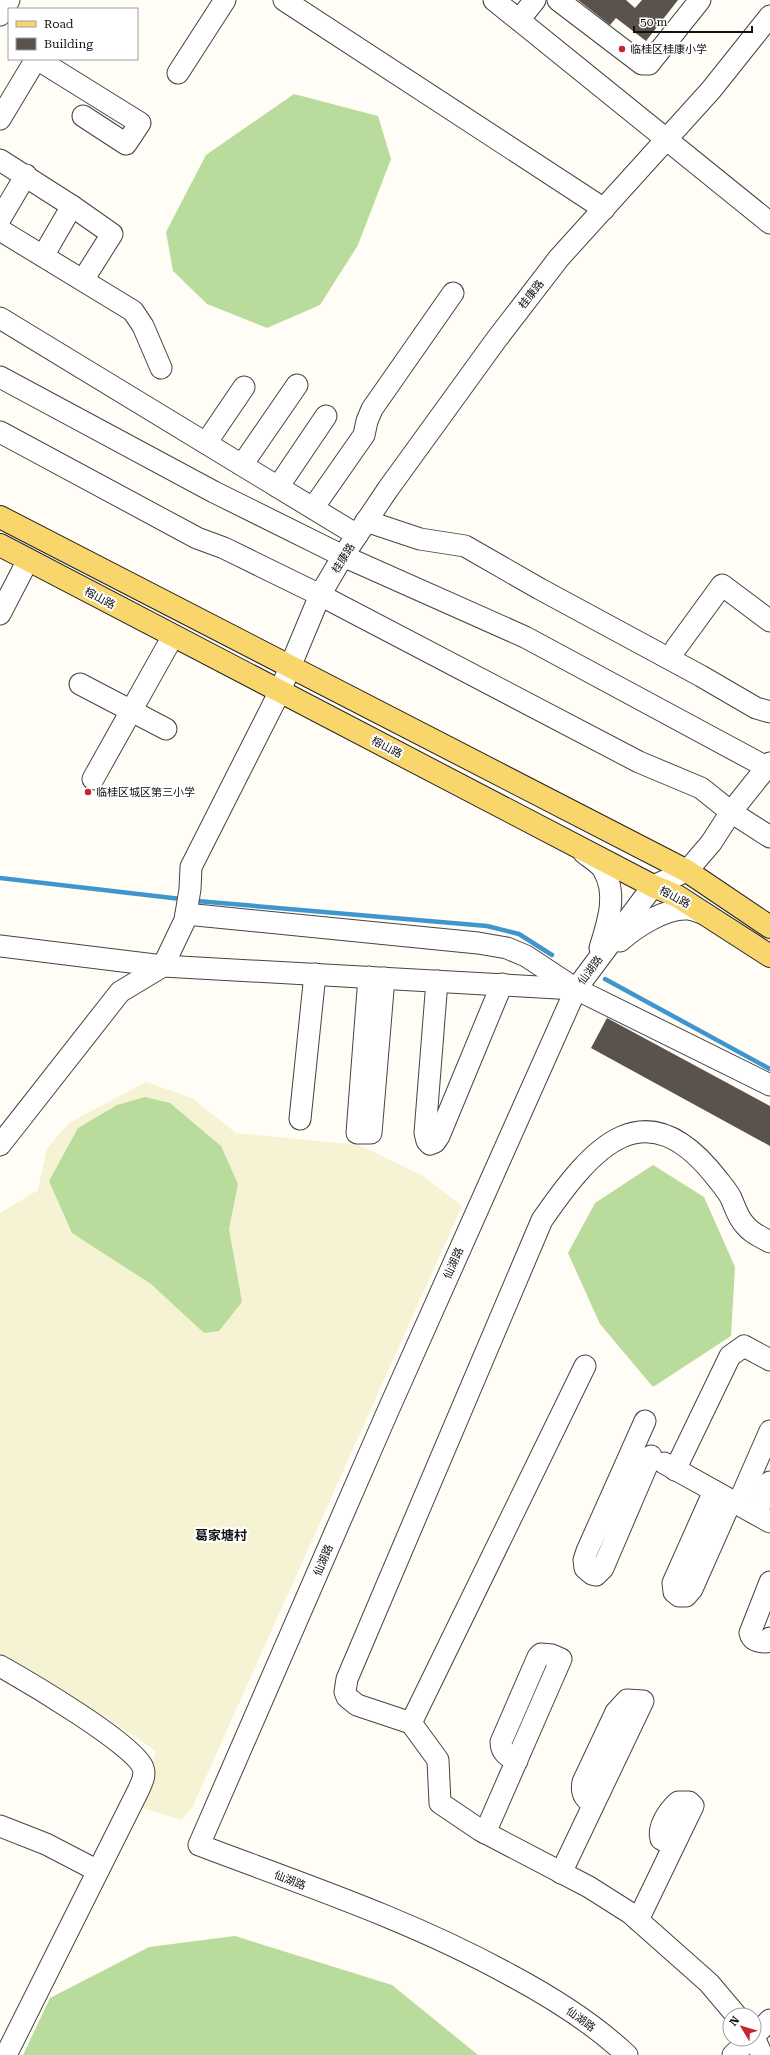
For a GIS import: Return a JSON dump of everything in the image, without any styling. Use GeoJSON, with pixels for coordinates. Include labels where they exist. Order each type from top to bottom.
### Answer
{"type":"FeatureCollection","features":[{"type":"Feature","properties":{"kind":"main road"},"geometry":{"type":"LineString","coordinates":[[0,517],[657,856],[708,885],[770,927]]}},
{"type":"Feature","properties":{"kind":"main road","name":"榕山路"},"geometry":{"type":"LineString","coordinates":[[0,545],[653,886],[677,896],[770,956]]}},
{"type":"Feature","properties":{"kind":"street"},"geometry":{"type":"LineString","coordinates":[[0,15],[10,0]]}},
{"type":"Feature","properties":{"kind":"street"},"geometry":{"type":"LineString","coordinates":[[178,73],[225,0]]}},
{"type":"Feature","properties":{"kind":"street"},"geometry":{"type":"LineString","coordinates":[[284,0],[604,209]]}},
{"type":"Feature","properties":{"kind":"street"},"geometry":{"type":"LineString","coordinates":[[494,0],[770,223]]}},
{"type":"Feature","properties":{"kind":"street"},"geometry":{"type":"LineString","coordinates":[[519,20],[535,0]]}},
{"type":"Feature","properties":{"kind":"street"},"geometry":{"type":"LineString","coordinates":[[558,0],[642,64],[649,64],[700,0]]}},
{"type":"Feature","properties":{"kind":"street","name":"桂康路"},"geometry":{"type":"LineString","coordinates":[[163,966],[177,940],[186,914],[190,889],[191,867],[280,691],[320,594],[343,556],[496,340],[559,258],[665,139],[711,90],[770,16]]}},
{"type":"Feature","properties":{"kind":"street"},"geometry":{"type":"LineString","coordinates":[[0,119],[35,60]]}},
{"type":"Feature","properties":{"kind":"street"},"geometry":{"type":"LineString","coordinates":[[38,60],[140,123],[126,144],[83,116]]}},
{"type":"Feature","properties":{"kind":"street"},"geometry":{"type":"LineString","coordinates":[[0,160],[26,175],[112,234],[83,280]]}},
{"type":"Feature","properties":{"kind":"street"},"geometry":{"type":"LineString","coordinates":[[0,219],[26,175]]}},
{"type":"Feature","properties":{"kind":"street"},"geometry":{"type":"LineString","coordinates":[[43,256],[72,206]]}},
{"type":"Feature","properties":{"kind":"street"},"geometry":{"type":"LineString","coordinates":[[0,230],[133,311],[138,316],[161,368]]}},
{"type":"Feature","properties":{"kind":"street"},"geometry":{"type":"LineString","coordinates":[[313,508],[364,436],[372,409],[453,293]]}},
{"type":"Feature","properties":{"kind":"street"},"geometry":{"type":"LineString","coordinates":[[0,318],[313,508],[362,528],[465,546],[756,708],[770,712]]}},
{"type":"Feature","properties":{"kind":"street"},"geometry":{"type":"LineString","coordinates":[[0,377],[214,492],[343,556],[525,638],[769,766],[731,812],[704,851],[687,872],[653,886]]}},
{"type":"Feature","properties":{"kind":"street"},"geometry":{"type":"LineString","coordinates":[[242,465],[297,385]]}},
{"type":"Feature","properties":{"kind":"street"},"geometry":{"type":"LineString","coordinates":[[206,443],[244,387]]}},
{"type":"Feature","properties":{"kind":"street"},"geometry":{"type":"LineString","coordinates":[[278,487],[326,416]]}},
{"type":"Feature","properties":{"kind":"street"},"geometry":{"type":"LineString","coordinates":[[0,432],[197,538],[224,548],[320,594],[640,762],[701,788],[731,812],[770,837]]}},
{"type":"Feature","properties":{"kind":"street"},"geometry":{"type":"LineString","coordinates":[[0,614],[28,560]]}},
{"type":"Feature","properties":{"kind":"street"},"geometry":{"type":"LineString","coordinates":[[676,648],[722,585],[770,621]]}},
{"type":"Feature","properties":{"kind":"street"},"geometry":{"type":"LineString","coordinates":[[93,779],[173,636]]}},
{"type":"Feature","properties":{"kind":"street"},"geometry":{"type":"LineString","coordinates":[[80,684],[166,729]]}},
{"type":"Feature","properties":{"kind":"street"},"geometry":{"type":"LineString","coordinates":[[574,844],[602,868],[609,883],[612,909],[597,960]]}},
{"type":"Feature","properties":{"kind":"street"},"geometry":{"type":"LineString","coordinates":[[657,856],[682,859],[704,851]]}},
{"type":"Feature","properties":{"kind":"street"},"geometry":{"type":"LineString","coordinates":[[704,851],[703,869],[708,885]]}},
{"type":"Feature","properties":{"kind":"street","name":"仙湖路"},"geometry":{"type":"LineString","coordinates":[[627,2055],[585,2021],[546,1994],[467,1951],[383,1915],[199,1845],[387,1413],[576,989],[653,886]]}},
{"type":"Feature","properties":{"kind":"street"},"geometry":{"type":"LineString","coordinates":[[597,960],[632,930],[660,915],[687,908],[705,914]]}},
{"type":"Feature","properties":{"kind":"street"},"geometry":{"type":"LineString","coordinates":[[186,914],[507,948],[526,956],[576,989],[770,1086]]}},
{"type":"Feature","properties":{"kind":"street"},"geometry":{"type":"LineString","coordinates":[[0,946],[163,966],[576,989]]}},
{"type":"Feature","properties":{"kind":"street"},"geometry":{"type":"LineString","coordinates":[[0,1145],[120,992],[163,966]]}},
{"type":"Feature","properties":{"kind":"street"},"geometry":{"type":"LineString","coordinates":[[300,1119],[315,974]]}},
{"type":"Feature","properties":{"kind":"street"},"geometry":{"type":"LineString","coordinates":[[377,978],[371,1133],[357,1133],[377,978]]}},
{"type":"Feature","properties":{"kind":"street"},"geometry":{"type":"LineString","coordinates":[[437,981],[425,1133],[427,1141],[430,1144],[435,1142],[439,1136],[502,984]]}},
{"type":"Feature","properties":{"kind":"street"},"geometry":{"type":"LineString","coordinates":[[729,2007],[709,1983],[618,1904],[561,1872],[485,1833],[440,1803],[438,1760],[411,1723],[351,1701],[345,1692],[347,1679],[542,1220],[562,1190],[594,1155],[614,1140],[635,1132],[651,1130],[665,1135],[683,1146],[703,1162],[730,1197],[744,1225],[770,1242]]}},
{"type":"Feature","properties":{"kind":"street"},"geometry":{"type":"LineString","coordinates":[[675,1470],[730,1356],[744,1346],[770,1360]]}},
{"type":"Feature","properties":{"kind":"street"},"geometry":{"type":"LineString","coordinates":[[411,1723],[585,1366]]}},
{"type":"Feature","properties":{"kind":"street"},"geometry":{"type":"LineString","coordinates":[[643,1451],[587,1551],[584,1560],[585,1568],[592,1574],[596,1575],[603,1568],[643,1451],[645,1421]]}},
{"type":"Feature","properties":{"kind":"street"},"geometry":{"type":"LineString","coordinates":[[728,1499],[770,1431]]}},
{"type":"Feature","properties":{"kind":"street"},"geometry":{"type":"LineString","coordinates":[[643,1451],[763,1518],[770,1482]]}},
{"type":"Feature","properties":{"kind":"street"},"geometry":{"type":"LineString","coordinates":[[770,1582],[750,1633],[751,1637],[758,1642],[766,1642],[770,1638]]}},
{"type":"Feature","properties":{"kind":"street"},"geometry":{"type":"LineString","coordinates":[[0,1666],[60,1700],[130,1752],[143,1766],[143,1780],[6,2055]]}},
{"type":"Feature","properties":{"kind":"street"},"geometry":{"type":"LineString","coordinates":[[485,1833],[517,1760]]}},
{"type":"Feature","properties":{"kind":"street"},"geometry":{"type":"LineString","coordinates":[[561,1872],[594,1804]]}},
{"type":"Feature","properties":{"kind":"street"},"geometry":{"type":"LineString","coordinates":[[0,1826],[46,1844],[98,1871]]}},
{"type":"Feature","properties":{"kind":"street"},"geometry":{"type":"LineString","coordinates":[[638,1920],[673,1846]]}},
{"type":"Feature","properties":{"kind":"street"},"geometry":{"type":"LineString","coordinates":[[762,2028],[770,2020]]}},
{"type":"Feature","properties":{"kind":"street"},"geometry":{"type":"LineString","coordinates":[[733,2055],[742,2047]]}},
{"type":"Feature","properties":{"kind":"shaded area"},"geometry":{"type":"Polygon","coordinates":[[[146,1082],[192,1098],[236,1133],[359,1145],[423,1176],[462,1206],[192,1808],[181,1820],[140,1807],[156,1751],[110,1720],[0,1658],[0,1213],[38,1190],[47,1148],[69,1123],[146,1082]]]}},
{"type":"Feature","properties":{"kind":"green space"},"geometry":{"type":"Polygon","coordinates":[[[294,94],[378,116],[391,159],[358,245],[320,305],[267,328],[207,304],[173,271],[166,232],[206,155],[294,94]]]}},
{"type":"Feature","properties":{"kind":"green space"},"geometry":{"type":"Polygon","coordinates":[[[145,1097],[170,1103],[221,1146],[238,1184],[229,1229],[242,1302],[219,1331],[204,1333],[151,1284],[72,1233],[49,1181],[78,1128],[117,1105],[145,1097]]]}},
{"type":"Feature","properties":{"kind":"green space"},"geometry":{"type":"Polygon","coordinates":[[[653,1165],[704,1197],[735,1267],[731,1336],[653,1387],[600,1324],[568,1253],[595,1203],[653,1165]]]}},
{"type":"Feature","properties":{"kind":"green space"},"geometry":{"type":"Polygon","coordinates":[[[235,1936],[392,1985],[478,2055],[23,2055],[50,1998],[149,1947],[235,1936]]]}},
{"type":"Feature","properties":{"kind":"building"},"geometry":{"type":"Polygon","coordinates":[[[578,0],[626,0],[635,8],[642,0],[678,0],[646,41],[616,18],[610,25],[578,0]]]}},
{"type":"Feature","properties":{"kind":"building"},"geometry":{"type":"Polygon","coordinates":[[[607,1018],[770,1106],[770,1146],[591,1048],[607,1018]]]}},
{"type":"Feature","properties":{"kind":"waterway"},"geometry":{"type":"LineString","coordinates":[[0,878],[181,899]]}},
{"type":"Feature","properties":{"kind":"waterway"},"geometry":{"type":"LineString","coordinates":[[197,901],[487,926],[519,934],[552,955]]}},
{"type":"Feature","properties":{"kind":"waterway"},"geometry":{"type":"LineString","coordinates":[[605,979],[770,1069]]}},
{"type":"Feature","properties":{"kind":"place","name":"临桂区桂康小学"},"geometry":{"type":"Point","coordinates":[622,49]}},
{"type":"Feature","properties":{"kind":"place","name":"临桂区城区第三小学"},"geometry":{"type":"Point","coordinates":[88,792]}},
{"type":"Feature","properties":{"kind":"district","name":"葛家塘村"},"geometry":{"type":"Point","coordinates":[221,1535]}}]}
